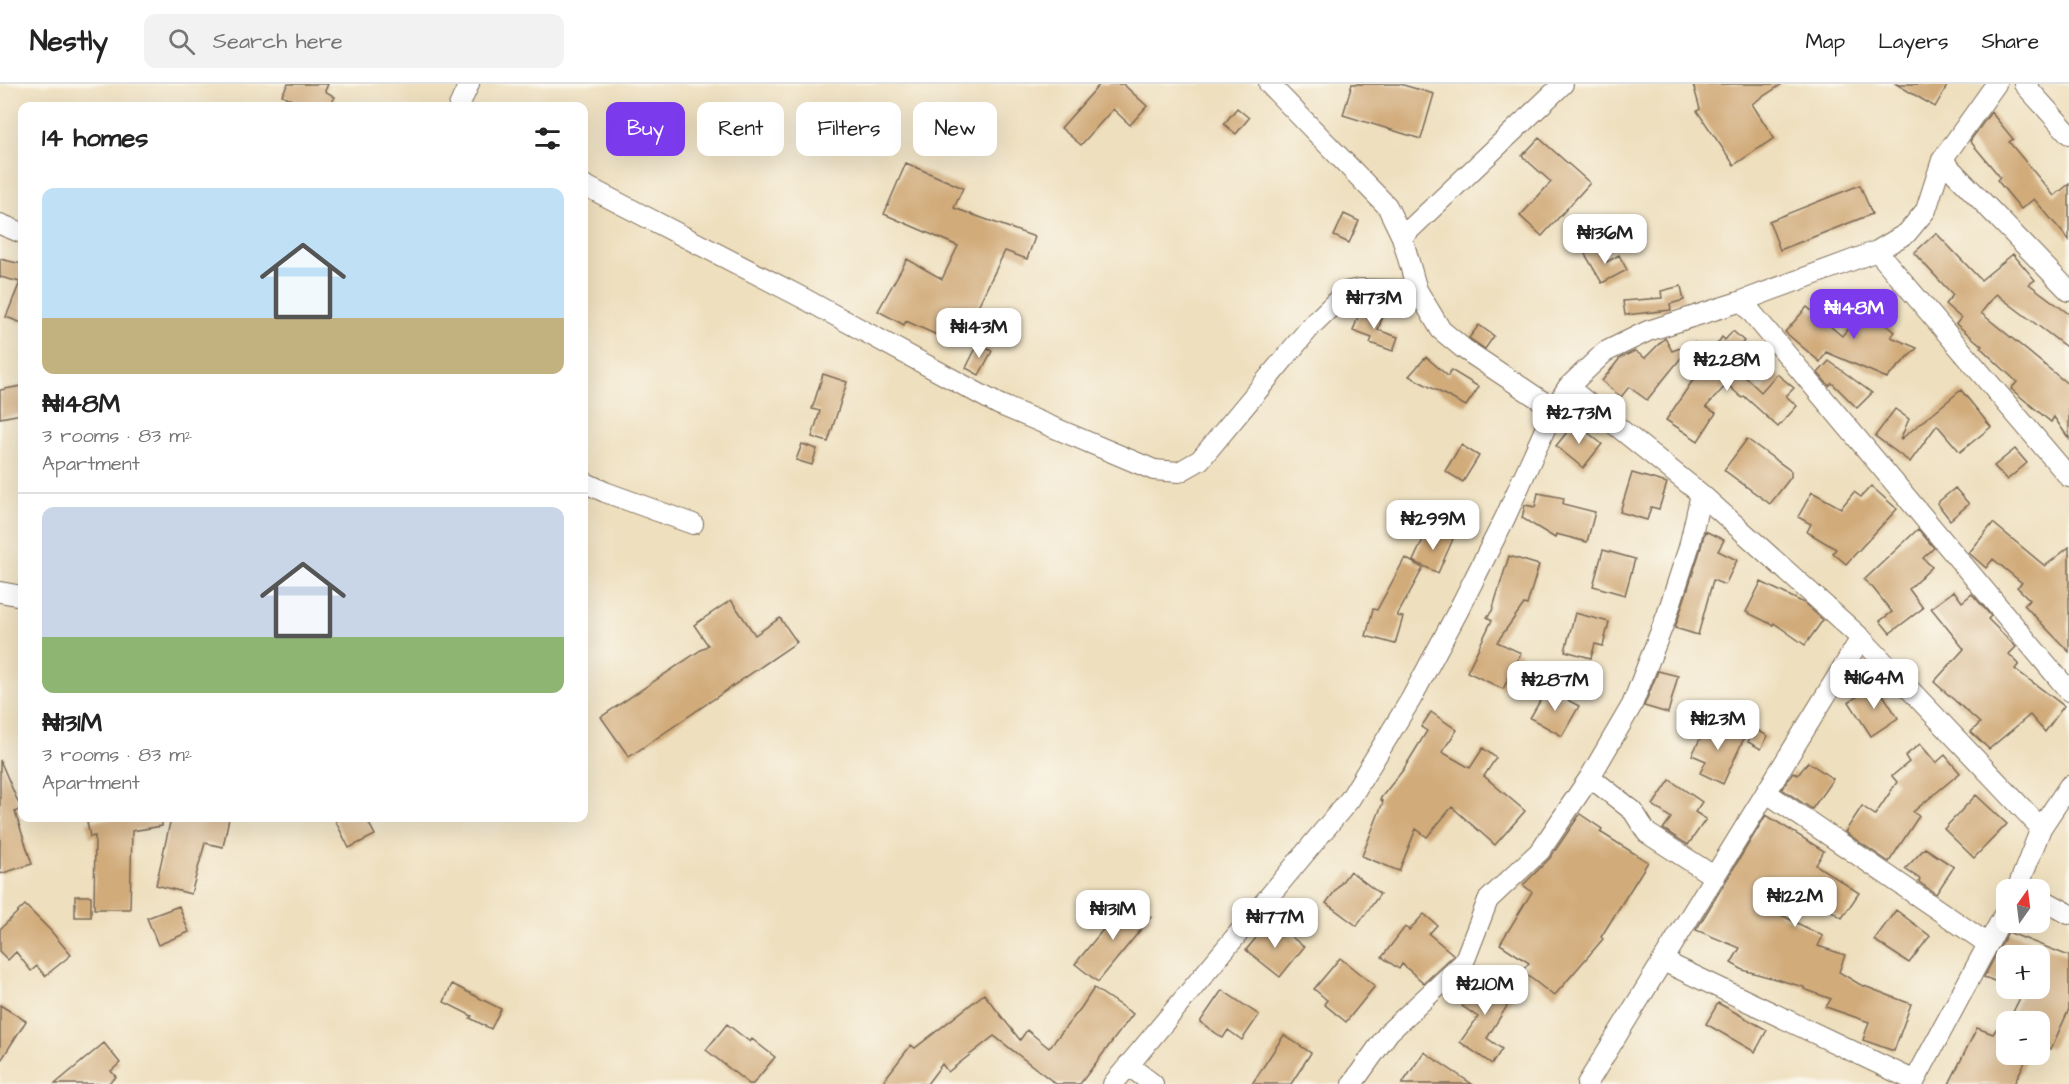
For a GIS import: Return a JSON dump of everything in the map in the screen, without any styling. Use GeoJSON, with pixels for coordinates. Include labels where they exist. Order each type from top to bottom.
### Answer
{"type":"FeatureCollection","features":[{"type":"Feature","properties":{"kind":"street"},"geometry":{"type":"LineString","coordinates":[[461,102],[469,84]]}},
{"type":"Feature","properties":{"kind":"street"},"geometry":{"type":"LineString","coordinates":[[1269,84],[1387,206],[1402,237],[1417,291],[1441,330],[1464,349],[1554,409]]}},
{"type":"Feature","properties":{"kind":"street"},"geometry":{"type":"LineString","coordinates":[[1402,237],[1563,84]]}},
{"type":"Feature","properties":{"kind":"street"},"geometry":{"type":"LineString","coordinates":[[1113,1084],[1350,799],[1411,699],[1458,611],[1505,518],[1554,409],[1568,387],[1605,352],[1648,331],[1742,300],[1876,251],[1907,232],[1926,210],[1942,160],[1996,84]]}},
{"type":"Feature","properties":{"kind":"street"},"geometry":{"type":"LineString","coordinates":[[2024,84],[2069,134]]}},
{"type":"Feature","properties":{"kind":"street"},"geometry":{"type":"LineString","coordinates":[[1942,160],[2069,291]]}},
{"type":"Feature","properties":{"kind":"street"},"geometry":{"type":"LineString","coordinates":[[588,188],[803,298],[999,404],[1154,470],[1179,472],[1200,460],[1313,324],[1346,292],[1359,289],[1417,291]]}},
{"type":"Feature","properties":{"kind":"street"},"geometry":{"type":"LineString","coordinates":[[0,224],[18,231]]}},
{"type":"Feature","properties":{"kind":"street"},"geometry":{"type":"LineString","coordinates":[[1876,251],[2069,477]]}},
{"type":"Feature","properties":{"kind":"street"},"geometry":{"type":"LineString","coordinates":[[1742,300],[2069,691]]}},
{"type":"Feature","properties":{"kind":"street"},"geometry":{"type":"LineString","coordinates":[[1568,387],[1701,494],[1862,638],[2041,828]]}},
{"type":"Feature","properties":{"kind":"street"},"geometry":{"type":"LineString","coordinates":[[588,484],[693,524]]}},
{"type":"Feature","properties":{"kind":"street"},"geometry":{"type":"LineString","coordinates":[[1352,1084],[1389,1032],[1464,962],[1488,900],[1540,851],[1590,777],[1632,705],[1667,615],[1689,547],[1701,494]]}},
{"type":"Feature","properties":{"kind":"street"},"geometry":{"type":"LineString","coordinates":[[0,592],[18,595]]}},
{"type":"Feature","properties":{"kind":"street"},"geometry":{"type":"LineString","coordinates":[[1587,1084],[1862,638]]}},
{"type":"Feature","properties":{"kind":"street"},"geometry":{"type":"LineString","coordinates":[[1590,777],[1633,811],[1647,833],[1715,877]]}},
{"type":"Feature","properties":{"kind":"street"},"geometry":{"type":"LineString","coordinates":[[2023,879],[2041,828],[2069,786]]}},
{"type":"Feature","properties":{"kind":"street"},"geometry":{"type":"LineString","coordinates":[[1767,793],[1988,944]]}},
{"type":"Feature","properties":{"kind":"street"},"geometry":{"type":"LineString","coordinates":[[2050,904],[2069,914]]}},
{"type":"Feature","properties":{"kind":"street"},"geometry":{"type":"LineString","coordinates":[[1663,961],[1914,1082],[1996,929]]}},
{"type":"Feature","properties":{"kind":"street"},"geometry":{"type":"LineString","coordinates":[[1128,1065],[1153,1084]]}},
{"type":"Feature","properties":{"kind":"building"},"geometry":{"type":"Polygon","coordinates":[[[288,84],[328,84],[325,91],[335,97],[332,102],[295,102],[282,95],[288,84]]]}},
{"type":"Feature","properties":{"kind":"building"},"geometry":{"type":"Polygon","coordinates":[[[1100,84],[1123,84],[1147,106],[1130,125],[1113,109],[1081,145],[1061,128],[1100,84]]]}},
{"type":"Feature","properties":{"kind":"building"},"geometry":{"type":"Polygon","coordinates":[[[1352,84],[1400,84],[1434,94],[1421,139],[1343,115],[1352,84]]]}},
{"type":"Feature","properties":{"kind":"building"},"geometry":{"type":"Polygon","coordinates":[[[1693,84],[1782,84],[1752,104],[1774,138],[1734,165],[1697,111],[1700,109],[1693,84]]]}},
{"type":"Feature","properties":{"kind":"building"},"geometry":{"type":"Polygon","coordinates":[[[1896,84],[1948,84],[1935,107],[1896,84]]]}},
{"type":"Feature","properties":{"kind":"building"},"geometry":{"type":"Polygon","coordinates":[[[1237,108],[1249,118],[1236,134],[1224,124],[1237,108]]]}},
{"type":"Feature","properties":{"kind":"building"},"geometry":{"type":"Polygon","coordinates":[[[1991,112],[2013,139],[2009,142],[2054,196],[2069,184],[2069,240],[2034,199],[2021,209],[1997,180],[2000,177],[1970,141],[1991,112]]]}},
{"type":"Feature","properties":{"kind":"building"},"geometry":{"type":"Polygon","coordinates":[[[1539,138],[1590,183],[1542,236],[1520,216],[1551,182],[1522,156],[1539,138]]]}},
{"type":"Feature","properties":{"kind":"building"},"geometry":{"type":"Polygon","coordinates":[[[906,163],[963,188],[954,208],[1035,237],[1027,259],[1005,251],[959,345],[906,321],[904,325],[878,311],[907,259],[942,279],[958,246],[884,214],[906,163]]]}},
{"type":"Feature","properties":{"kind":"building"},"geometry":{"type":"Polygon","coordinates":[[[1860,185],[1872,214],[1780,250],[1769,221],[1860,185]]]}},
{"type":"Feature","properties":{"kind":"building"},"geometry":{"type":"Polygon","coordinates":[[[1344,214],[1359,221],[1349,243],[1334,236],[1344,214]]]}},
{"type":"Feature","properties":{"kind":"building"},"geometry":{"type":"Polygon","coordinates":[[[1936,233],[1981,280],[2013,254],[2035,280],[2029,284],[2069,314],[2069,349],[1996,294],[1981,313],[2069,385],[2069,439],[2054,417],[2051,422],[2011,389],[2017,382],[1981,348],[1982,346],[1956,324],[1961,318],[1945,304],[1953,295],[1914,253],[1936,233]]]}},
{"type":"Feature","properties":{"kind":"building"},"geometry":{"type":"Polygon","coordinates":[[[1599,247],[1607,262],[1619,255],[1627,270],[1602,283],[1585,254],[1599,247]]]}},
{"type":"Feature","properties":{"kind":"building"},"geometry":{"type":"Polygon","coordinates":[[[0,259],[18,263],[18,282],[0,277],[0,259]]]}},
{"type":"Feature","properties":{"kind":"building"},"geometry":{"type":"Polygon","coordinates":[[[1681,286],[1684,300],[1670,304],[1671,310],[1625,315],[1623,301],[1662,298],[1661,291],[1681,286]]]}},
{"type":"Feature","properties":{"kind":"building"},"geometry":{"type":"Polygon","coordinates":[[[18,287],[18,322],[6,317],[18,287]]]}},
{"type":"Feature","properties":{"kind":"building"},"geometry":{"type":"Polygon","coordinates":[[[1885,301],[1897,311],[1886,325],[1895,332],[1891,337],[1917,348],[1887,378],[1826,352],[1820,362],[1785,332],[1807,307],[1842,336],[1867,305],[1876,312],[1885,301]]]}},
{"type":"Feature","properties":{"kind":"building"},"geometry":{"type":"Polygon","coordinates":[[[1361,308],[1383,315],[1378,330],[1398,337],[1393,351],[1370,343],[1372,338],[1353,331],[1361,308]]]}},
{"type":"Feature","properties":{"kind":"building"},"geometry":{"type":"Polygon","coordinates":[[[1479,325],[1494,336],[1485,349],[1469,338],[1479,325]]]}},
{"type":"Feature","properties":{"kind":"building"},"geometry":{"type":"Polygon","coordinates":[[[1733,331],[1744,341],[1729,357],[1741,368],[1739,371],[1761,392],[1777,374],[1794,388],[1786,396],[1797,406],[1778,427],[1727,384],[1706,407],[1716,413],[1698,441],[1666,420],[1722,337],[1725,340],[1733,331]]]}},
{"type":"Feature","properties":{"kind":"building"},"geometry":{"type":"Polygon","coordinates":[[[1665,338],[1672,351],[1693,343],[1647,400],[1629,387],[1621,397],[1602,381],[1620,358],[1635,351],[1645,358],[1665,338]]]}},
{"type":"Feature","properties":{"kind":"building"},"geometry":{"type":"Polygon","coordinates":[[[978,344],[992,351],[979,375],[966,368],[978,344]]]}},
{"type":"Feature","properties":{"kind":"building"},"geometry":{"type":"Polygon","coordinates":[[[1426,357],[1448,376],[1451,370],[1479,387],[1466,406],[1409,376],[1426,357]]]}},
{"type":"Feature","properties":{"kind":"building"},"geometry":{"type":"Polygon","coordinates":[[[1829,361],[1872,393],[1857,408],[1832,383],[1829,386],[1818,373],[1829,361]]]}},
{"type":"Feature","properties":{"kind":"building"},"geometry":{"type":"Polygon","coordinates":[[[823,374],[847,382],[828,442],[812,437],[820,411],[812,409],[823,374]]]}},
{"type":"Feature","properties":{"kind":"building"},"geometry":{"type":"Polygon","coordinates":[[[18,387],[18,415],[0,418],[0,390],[18,387]]]}},
{"type":"Feature","properties":{"kind":"building"},"geometry":{"type":"Polygon","coordinates":[[[1961,390],[1991,427],[1960,452],[1937,425],[1910,462],[1875,436],[1895,409],[1909,419],[1900,440],[1961,390]]]}},
{"type":"Feature","properties":{"kind":"building"},"geometry":{"type":"Polygon","coordinates":[[[1575,422],[1602,444],[1583,468],[1556,446],[1575,422]]]}},
{"type":"Feature","properties":{"kind":"building"},"geometry":{"type":"Polygon","coordinates":[[[1747,439],[1791,471],[1791,477],[1770,504],[1724,470],[1747,439]]]}},
{"type":"Feature","properties":{"kind":"building"},"geometry":{"type":"Polygon","coordinates":[[[802,444],[817,449],[812,465],[796,460],[802,444]]]}},
{"type":"Feature","properties":{"kind":"building"},"geometry":{"type":"Polygon","coordinates":[[[1461,445],[1479,456],[1463,482],[1445,471],[1461,445]]]}},
{"type":"Feature","properties":{"kind":"building"},"geometry":{"type":"Polygon","coordinates":[[[2015,449],[2027,463],[2007,480],[1994,466],[2015,449]]]}},
{"type":"Feature","properties":{"kind":"building"},"geometry":{"type":"Polygon","coordinates":[[[1632,473],[1667,483],[1659,509],[1651,507],[1647,520],[1620,512],[1632,473]]]}},
{"type":"Feature","properties":{"kind":"building"},"geometry":{"type":"Polygon","coordinates":[[[1871,486],[1897,509],[1846,564],[1833,553],[1836,549],[1807,532],[1811,524],[1798,517],[1812,492],[1841,508],[1854,492],[1861,497],[1871,486]]]}},
{"type":"Feature","properties":{"kind":"building"},"geometry":{"type":"Polygon","coordinates":[[[1955,488],[1969,504],[1950,520],[1937,503],[1955,488]]]}},
{"type":"Feature","properties":{"kind":"building"},"geometry":{"type":"Polygon","coordinates":[[[1538,493],[1564,498],[1563,504],[1595,512],[1587,542],[1556,534],[1555,538],[1522,518],[1525,505],[1535,507],[1538,493]]]}},
{"type":"Feature","properties":{"kind":"building"},"geometry":{"type":"Polygon","coordinates":[[[1993,523],[2045,566],[2069,547],[2069,652],[2024,605],[2030,600],[2017,587],[2022,583],[1993,559],[1986,568],[1969,553],[1993,523]]]}},
{"type":"Feature","properties":{"kind":"building"},"geometry":{"type":"Polygon","coordinates":[[[1918,529],[1934,548],[1923,558],[1932,567],[1909,589],[1923,608],[1890,633],[1880,621],[1892,612],[1864,580],[1918,529]]]}},
{"type":"Feature","properties":{"kind":"building"},"geometry":{"type":"Polygon","coordinates":[[[1427,531],[1453,539],[1438,573],[1413,561],[1427,531]]]}},
{"type":"Feature","properties":{"kind":"building"},"geometry":{"type":"Polygon","coordinates":[[[1705,531],[1724,540],[1718,551],[1737,560],[1725,585],[1713,580],[1698,635],[1675,628],[1705,531]]]}},
{"type":"Feature","properties":{"kind":"building"},"geometry":{"type":"Polygon","coordinates":[[[1603,550],[1635,559],[1625,595],[1593,586],[1603,550]]]}},
{"type":"Feature","properties":{"kind":"building"},"geometry":{"type":"Polygon","coordinates":[[[1509,556],[1539,565],[1527,605],[1524,604],[1497,642],[1521,653],[1503,689],[1467,672],[1492,620],[1487,617],[1492,611],[1509,556]]]}},
{"type":"Feature","properties":{"kind":"building"},"geometry":{"type":"Polygon","coordinates":[[[1405,558],[1423,568],[1397,616],[1403,617],[1395,644],[1366,636],[1373,609],[1377,610],[1405,558]]]}},
{"type":"Feature","properties":{"kind":"building"},"geometry":{"type":"Polygon","coordinates":[[[1761,582],[1804,603],[1823,620],[1805,645],[1774,623],[1773,625],[1746,612],[1761,582]]]}},
{"type":"Feature","properties":{"kind":"building"},"geometry":{"type":"Polygon","coordinates":[[[1954,591],[1962,602],[1972,594],[1991,616],[1988,619],[2016,647],[2009,654],[2019,664],[2015,669],[2064,706],[2045,732],[2030,715],[1989,749],[1971,732],[1980,723],[1934,682],[1964,649],[1931,608],[1954,591]]]}},
{"type":"Feature","properties":{"kind":"building"},"geometry":{"type":"Polygon","coordinates":[[[731,600],[755,635],[780,618],[797,642],[629,757],[601,717],[708,645],[694,625],[731,600]]]}},
{"type":"Feature","properties":{"kind":"building"},"geometry":{"type":"Polygon","coordinates":[[[1575,613],[1609,622],[1603,646],[1595,644],[1591,658],[1565,651],[1575,613]]]}},
{"type":"Feature","properties":{"kind":"building"},"geometry":{"type":"Polygon","coordinates":[[[1658,671],[1678,676],[1668,713],[1644,706],[1658,671]]]}},
{"type":"Feature","properties":{"kind":"building"},"geometry":{"type":"Polygon","coordinates":[[[1876,684],[1898,718],[1871,736],[1849,702],[1876,684]]]}},
{"type":"Feature","properties":{"kind":"building"},"geometry":{"type":"Polygon","coordinates":[[[1547,689],[1579,706],[1562,736],[1530,718],[1547,689]]]}},
{"type":"Feature","properties":{"kind":"building"},"geometry":{"type":"Polygon","coordinates":[[[1431,712],[1457,730],[1442,752],[1470,768],[1483,748],[1496,758],[1484,776],[1525,811],[1495,845],[1452,807],[1427,837],[1416,829],[1399,871],[1362,856],[1383,802],[1380,799],[1403,770],[1427,731],[1421,727],[1431,712]]]}},
{"type":"Feature","properties":{"kind":"building"},"geometry":{"type":"Polygon","coordinates":[[[1709,721],[1744,738],[1723,784],[1700,773],[1706,761],[1692,755],[1709,721]]]}},
{"type":"Feature","properties":{"kind":"building"},"geometry":{"type":"Polygon","coordinates":[[[1755,729],[1768,736],[1761,749],[1748,742],[1755,729]]]}},
{"type":"Feature","properties":{"kind":"building"},"geometry":{"type":"Polygon","coordinates":[[[1920,744],[1936,763],[1945,755],[1960,773],[1913,812],[1919,816],[1889,862],[1845,832],[1862,806],[1875,815],[1897,782],[1892,776],[1909,762],[1905,756],[1920,744]]]}},
{"type":"Feature","properties":{"kind":"building"},"geometry":{"type":"Polygon","coordinates":[[[0,760],[18,802],[18,810],[15,812],[32,864],[0,874],[0,760]]]}},
{"type":"Feature","properties":{"kind":"building"},"geometry":{"type":"Polygon","coordinates":[[[1808,762],[1833,779],[1812,809],[1782,789],[1793,772],[1798,775],[1808,762]]]}},
{"type":"Feature","properties":{"kind":"building"},"geometry":{"type":"Polygon","coordinates":[[[1670,780],[1702,802],[1695,812],[1706,819],[1688,845],[1663,829],[1671,818],[1653,805],[1670,780]]]}},
{"type":"Feature","properties":{"kind":"building"},"geometry":{"type":"Polygon","coordinates":[[[1976,795],[2007,824],[1974,858],[1944,829],[1976,795]]]}},
{"type":"Feature","properties":{"kind":"building"},"geometry":{"type":"Polygon","coordinates":[[[1580,814],[1602,829],[1600,832],[1648,862],[1601,937],[1603,939],[1554,996],[1522,971],[1529,963],[1500,944],[1532,892],[1523,885],[1550,858],[1580,814]]]}},
{"type":"Feature","properties":{"kind":"building"},"geometry":{"type":"Polygon","coordinates":[[[1766,815],[1824,851],[1816,865],[1859,893],[1842,918],[1794,886],[1777,913],[1823,936],[1818,946],[1845,955],[1839,972],[1859,984],[1911,1004],[1894,1051],[1863,1040],[1869,1022],[1826,1007],[1831,999],[1804,989],[1804,987],[1743,970],[1731,963],[1740,948],[1696,930],[1766,815]]]}},
{"type":"Feature","properties":{"kind":"building"},"geometry":{"type":"Polygon","coordinates":[[[87,822],[162,822],[162,826],[132,831],[130,909],[94,909],[95,836],[90,837],[87,822]]]}},
{"type":"Feature","properties":{"kind":"building"},"geometry":{"type":"Polygon","coordinates":[[[170,822],[228,822],[223,847],[205,843],[191,894],[156,885],[170,822]]]}},
{"type":"Feature","properties":{"kind":"building"},"geometry":{"type":"Polygon","coordinates":[[[336,822],[368,822],[375,835],[349,848],[336,822]]]}},
{"type":"Feature","properties":{"kind":"building"},"geometry":{"type":"Polygon","coordinates":[[[1925,848],[1954,867],[1936,894],[1905,869],[1925,848]]]}},
{"type":"Feature","properties":{"kind":"building"},"geometry":{"type":"Polygon","coordinates":[[[1350,871],[1380,894],[1357,926],[1326,903],[1350,871]]]}},
{"type":"Feature","properties":{"kind":"building"},"geometry":{"type":"Polygon","coordinates":[[[75,896],[91,896],[91,917],[75,917],[75,896]]]}},
{"type":"Feature","properties":{"kind":"building"},"geometry":{"type":"Polygon","coordinates":[[[1128,899],[1151,917],[1098,982],[1075,964],[1128,899]]]}},
{"type":"Feature","properties":{"kind":"building"},"geometry":{"type":"Polygon","coordinates":[[[25,905],[71,955],[45,976],[37,966],[31,971],[16,952],[8,960],[0,952],[0,929],[25,905]]]}},
{"type":"Feature","properties":{"kind":"building"},"geometry":{"type":"Polygon","coordinates":[[[179,906],[189,932],[158,945],[147,918],[179,906]]]}},
{"type":"Feature","properties":{"kind":"building"},"geometry":{"type":"Polygon","coordinates":[[[1896,910],[1930,936],[1909,963],[1874,940],[1896,910]]]}},
{"type":"Feature","properties":{"kind":"building"},"geometry":{"type":"Polygon","coordinates":[[[1424,914],[1437,925],[1429,934],[1454,955],[1424,983],[1402,964],[1399,969],[1382,957],[1405,927],[1409,930],[1424,914]]]}},
{"type":"Feature","properties":{"kind":"building"},"geometry":{"type":"Polygon","coordinates":[[[1271,920],[1304,947],[1280,977],[1246,950],[1271,920]]]}},
{"type":"Feature","properties":{"kind":"building"},"geometry":{"type":"Polygon","coordinates":[[[2007,933],[2011,933],[2041,945],[2001,945],[2007,933]]]}},
{"type":"Feature","properties":{"kind":"building"},"geometry":{"type":"Polygon","coordinates":[[[2050,949],[2069,956],[2069,1009],[2051,1049],[2050,1011],[2014,1011],[2020,999],[2050,999],[2050,949]]]}},
{"type":"Feature","properties":{"kind":"building"},"geometry":{"type":"Polygon","coordinates":[[[1996,954],[1996,982],[1984,977],[1996,954]]]}},
{"type":"Feature","properties":{"kind":"building"},"geometry":{"type":"Polygon","coordinates":[[[1340,958],[1375,986],[1346,1022],[1324,1004],[1327,1000],[1314,989],[1340,958]]]}},
{"type":"Feature","properties":{"kind":"building"},"geometry":{"type":"Polygon","coordinates":[[[1481,974],[1514,995],[1487,1038],[1502,1049],[1492,1064],[1460,1042],[1478,1017],[1462,1006],[1481,974]]]}},
{"type":"Feature","properties":{"kind":"building"},"geometry":{"type":"Polygon","coordinates":[[[452,984],[501,1009],[491,1029],[470,1018],[472,1016],[444,1002],[452,984]]]}},
{"type":"Feature","properties":{"kind":"building"},"geometry":{"type":"Polygon","coordinates":[[[1094,988],[1133,1014],[1080,1084],[1056,1084],[994,1036],[948,1072],[942,1064],[927,1084],[881,1084],[911,1045],[915,1048],[984,994],[1020,1040],[1027,1030],[1049,1048],[1094,988]]]}},
{"type":"Feature","properties":{"kind":"building"},"geometry":{"type":"Polygon","coordinates":[[[1222,990],[1259,1015],[1242,1040],[1228,1030],[1223,1038],[1200,1022],[1222,990]]]}},
{"type":"Feature","properties":{"kind":"building"},"geometry":{"type":"Polygon","coordinates":[[[1718,1003],[1767,1030],[1755,1052],[1706,1024],[1718,1003]]]}},
{"type":"Feature","properties":{"kind":"building"},"geometry":{"type":"Polygon","coordinates":[[[0,1005],[26,1021],[0,1062],[0,1005]]]}},
{"type":"Feature","properties":{"kind":"building"},"geometry":{"type":"Polygon","coordinates":[[[727,1024],[750,1042],[752,1039],[775,1057],[753,1084],[749,1084],[706,1050],[727,1024]]]}},
{"type":"Feature","properties":{"kind":"building"},"geometry":{"type":"Polygon","coordinates":[[[1977,1028],[1993,1034],[1996,1030],[1996,1065],[2024,1065],[2014,1084],[1949,1084],[1977,1028]]]}},
{"type":"Feature","properties":{"kind":"building"},"geometry":{"type":"Polygon","coordinates":[[[1284,1035],[1311,1053],[1291,1084],[1252,1084],[1284,1035]]]}},
{"type":"Feature","properties":{"kind":"building"},"geometry":{"type":"Polygon","coordinates":[[[104,1043],[120,1063],[111,1071],[116,1077],[107,1084],[55,1084],[104,1043]]]}},
{"type":"Feature","properties":{"kind":"building"},"geometry":{"type":"Polygon","coordinates":[[[1424,1052],[1472,1084],[1402,1084],[1424,1052]]]}}]}
